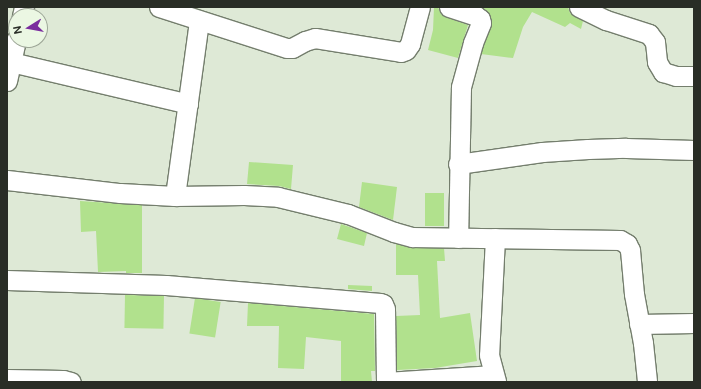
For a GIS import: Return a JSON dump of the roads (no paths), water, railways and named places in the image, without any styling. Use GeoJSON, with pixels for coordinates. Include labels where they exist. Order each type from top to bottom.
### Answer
{"type":"FeatureCollection","features":[{"type":"Feature","properties":{"kind":"street"},"geometry":{"type":"LineString","coordinates":[[159,7],[286,48],[292,48],[305,41],[315,38],[401,52],[406,50],[410,44],[420,7]]}},
{"type":"Feature","properties":{"kind":"street"},"geometry":{"type":"LineString","coordinates":[[449,7],[476,16],[481,22],[467,62],[461,87],[458,164],[458,238]]}},
{"type":"Feature","properties":{"kind":"street"},"geometry":{"type":"LineString","coordinates":[[579,7],[606,20],[649,34],[656,42],[656,62],[663,72],[676,76],[694,76]]}},
{"type":"Feature","properties":{"kind":"street"},"geometry":{"type":"LineString","coordinates":[[175,196],[200,21]]}},
{"type":"Feature","properties":{"kind":"street"},"geometry":{"type":"LineString","coordinates":[[7,81],[14,48]]}},
{"type":"Feature","properties":{"kind":"street"},"geometry":{"type":"LineString","coordinates":[[11,62],[188,104]]}},
{"type":"Feature","properties":{"kind":"street"},"geometry":{"type":"LineString","coordinates":[[458,164],[542,152],[588,149],[626,148],[694,150]]}},
{"type":"Feature","properties":{"kind":"street"},"geometry":{"type":"LineString","coordinates":[[7,180],[120,193],[175,196],[244,195],[278,197],[348,214],[394,232],[412,237],[620,240],[627,244],[630,250],[634,294],[640,324],[647,382]]}},
{"type":"Feature","properties":{"kind":"street"},"geometry":{"type":"LineString","coordinates":[[7,280],[166,284],[380,302],[383,304],[385,309],[386,382],[495,378],[489,355],[495,238]]}},
{"type":"Feature","properties":{"kind":"street"},"geometry":{"type":"LineString","coordinates":[[640,324],[694,323]]}},
{"type":"Feature","properties":{"kind":"street"},"geometry":{"type":"LineString","coordinates":[[7,379],[62,380],[71,382]]}}]}
